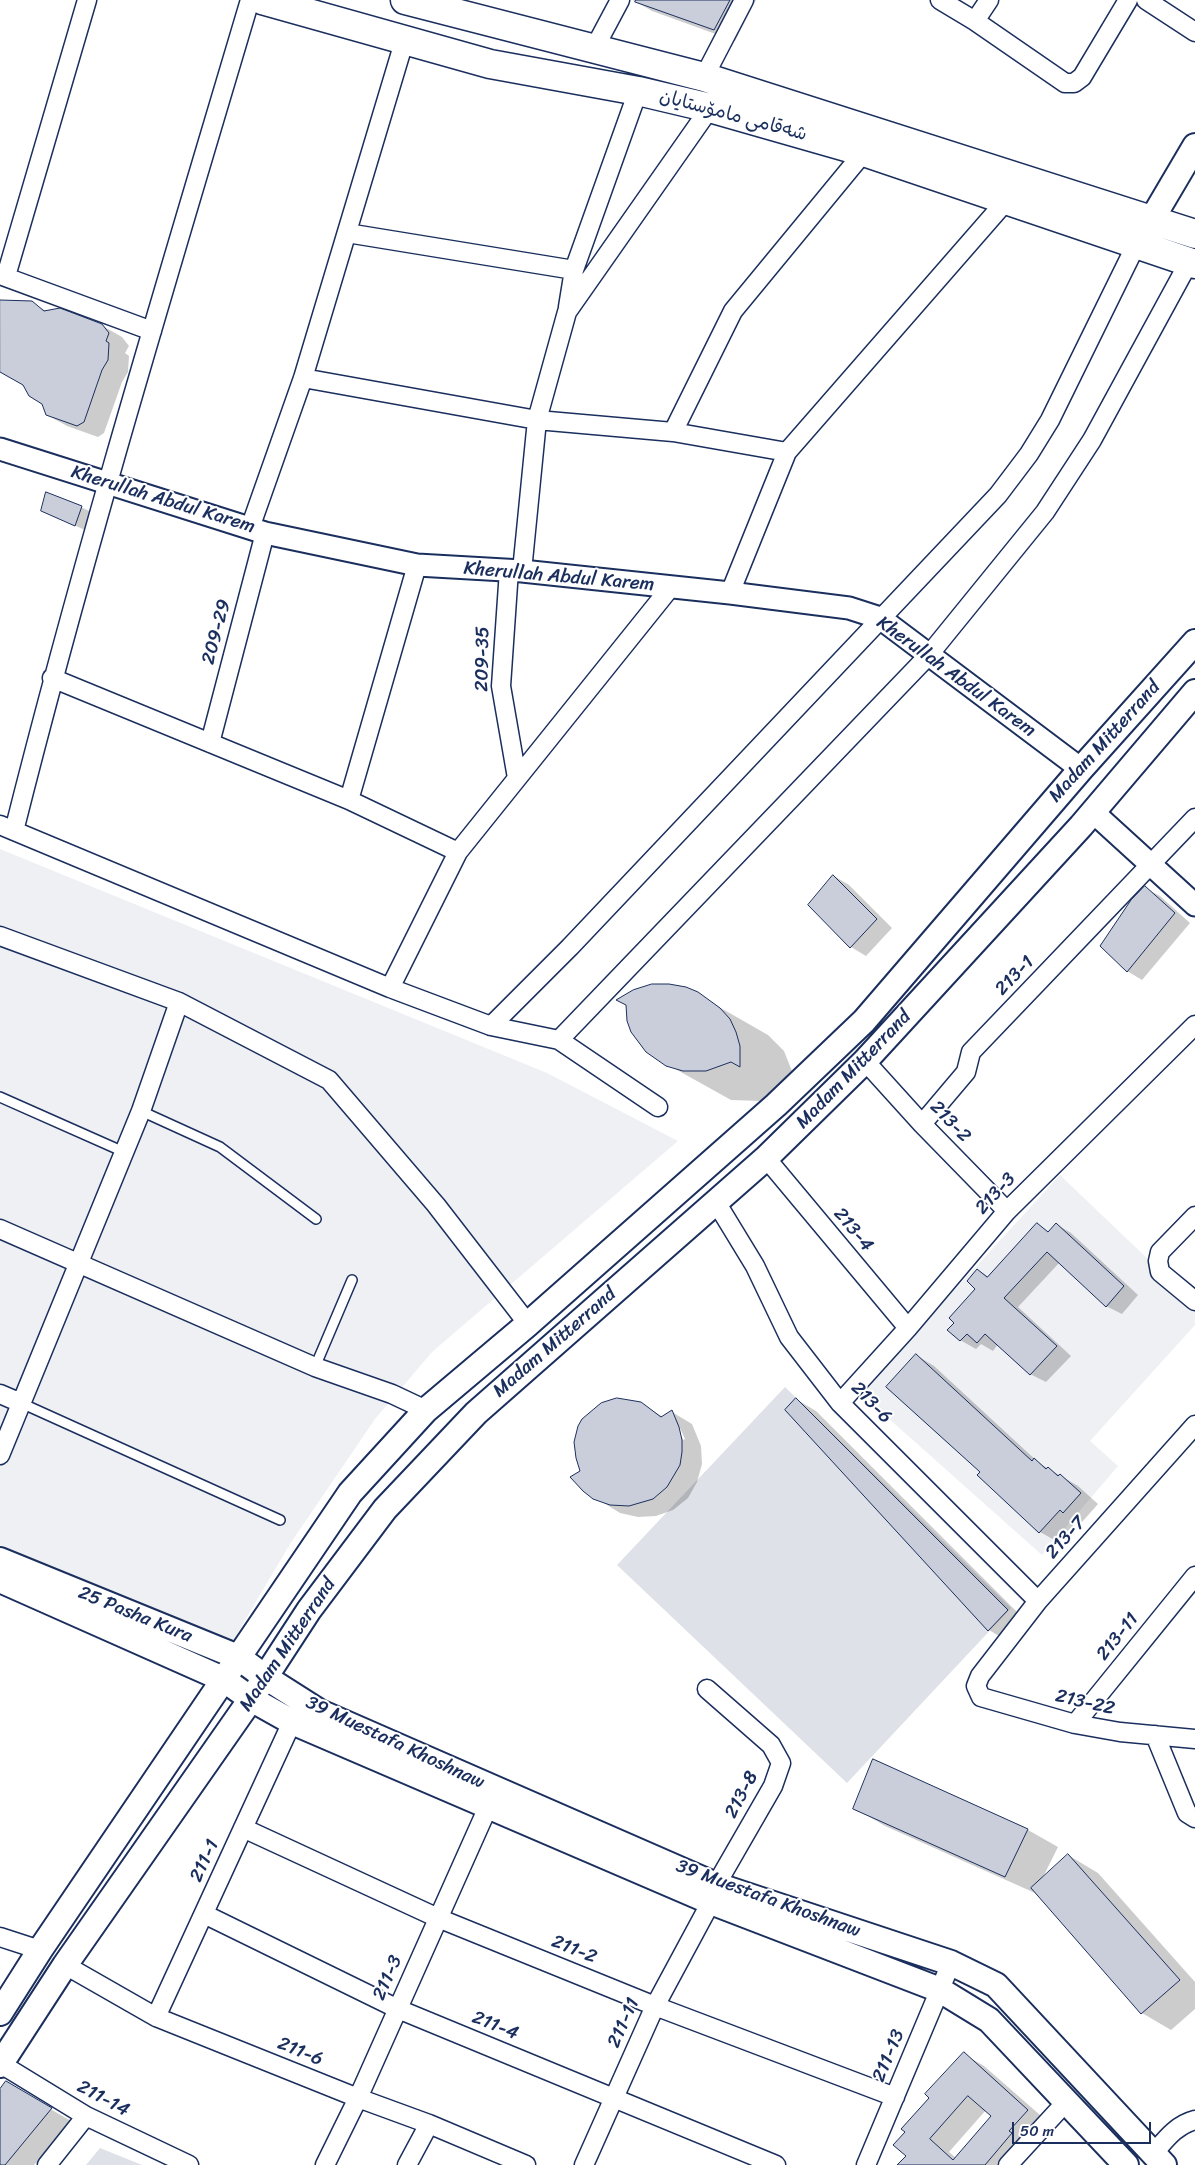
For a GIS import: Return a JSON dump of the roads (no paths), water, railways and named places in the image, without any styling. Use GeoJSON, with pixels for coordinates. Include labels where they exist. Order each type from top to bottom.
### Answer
{"type":"FeatureCollection","features":[{"type":"Feature","properties":{"kind":"main road","name":"شەقامی مامۆستایان"},"geometry":{"type":"LineString","coordinates":[[262,0],[404,42],[490,64],[638,92],[710,108],[864,152],[1192,263]]}},
{"type":"Feature","properties":{"kind":"main road","name":"شەقامی مامۆستایان"},"geometry":{"type":"LineString","coordinates":[[405,0],[595,47],[704,77],[1195,234]]}},
{"type":"Feature","properties":{"kind":"main road"},"geometry":{"type":"LineString","coordinates":[[1152,219],[1195,146]]}},
{"type":"Feature","properties":{"kind":"main road","name":"Madam Mitterrand"},"geometry":{"type":"LineString","coordinates":[[0,2013],[40,1950],[350,1493],[426,1410],[528,1324],[776,1104],[864,1021],[1081,768],[1195,642]]}},
{"type":"Feature","properties":{"kind":"main road","name":"Madam Mitterrand"},"geometry":{"type":"LineString","coordinates":[[0,2064],[64,1965],[251,1699],[309,1610],[384,1509],[476,1413],[766,1158],[865,1061],[1093,812],[1195,692]]}},
{"type":"Feature","properties":{"kind":"main road","name":"25 Pasha Kura"},"geometry":{"type":"LineString","coordinates":[[0,1560],[238,1657],[265,1677]]}},
{"type":"Feature","properties":{"kind":"main road","name":"25 Pasha Kura"},"geometry":{"type":"LineString","coordinates":[[0,1580],[223,1679],[251,1699]]}},
{"type":"Feature","properties":{"kind":"main road","name":"39 Muestafa Khoshnaw"},"geometry":{"type":"LineString","coordinates":[[265,1677],[320,1712],[714,1894],[940,1990],[989,2020],[1126,2165]]}},
{"type":"Feature","properties":{"kind":"main road","name":"39 Muestafa Khoshnaw"},"geometry":{"type":"LineString","coordinates":[[251,1699],[292,1722],[488,1807],[714,1894],[951,1963],[996,1985],[1159,2159]]}},
{"type":"Feature","properties":{"kind":"street"},"geometry":{"type":"LineString","coordinates":[[87,0],[3,276],[152,331]]}},
{"type":"Feature","properties":{"kind":"street"},"geometry":{"type":"LineString","coordinates":[[250,0],[7,828],[390,988],[491,1026],[559,1040],[658,1107]]}},
{"type":"Feature","properties":{"kind":"street"},"geometry":{"type":"LineString","coordinates":[[595,47],[620,0]]}},
{"type":"Feature","properties":{"kind":"street"},"geometry":{"type":"LineString","coordinates":[[704,77],[744,0]]}},
{"type":"Feature","properties":{"kind":"street"},"geometry":{"type":"LineString","coordinates":[[940,0],[975,21],[1065,83],[1074,83],[1082,76],[1128,0]]}},
{"type":"Feature","properties":{"kind":"street"},"geometry":{"type":"LineString","coordinates":[[975,21],[989,0]]}},
{"type":"Feature","properties":{"kind":"street"},"geometry":{"type":"LineString","coordinates":[[1146,0],[1195,32]]}},
{"type":"Feature","properties":{"kind":"street","name":"209-29"},"geometry":{"type":"LineString","coordinates":[[210,743],[258,530],[404,42]]}},
{"type":"Feature","properties":{"kind":"street"},"geometry":{"type":"LineString","coordinates":[[567,312],[574,270],[638,92]]}},
{"type":"Feature","properties":{"kind":"street"},"geometry":{"type":"LineString","coordinates":[[567,312],[710,108]]}},
{"type":"Feature","properties":{"kind":"street"},"geometry":{"type":"LineString","coordinates":[[673,432],[733,311],[864,152]]}},
{"type":"Feature","properties":{"kind":"street"},"geometry":{"type":"LineString","coordinates":[[730,593],[786,452],[1006,201]]}},
{"type":"Feature","properties":{"kind":"street"},"geometry":{"type":"LineString","coordinates":[[347,233],[574,270]]}},
{"type":"Feature","properties":{"kind":"street"},"geometry":{"type":"LineString","coordinates":[[491,1026],[570,947],[998,495],[1029,454],[1050,420],[1136,245]]}},
{"type":"Feature","properties":{"kind":"street"},"geometry":{"type":"LineString","coordinates":[[559,1040],[928,656],[1046,512],[1072,474],[1192,263]]}},
{"type":"Feature","properties":{"kind":"street","name":"209-35"},"geometry":{"type":"LineString","coordinates":[[517,778],[501,686],[515,571],[537,420],[567,312]]}},
{"type":"Feature","properties":{"kind":"street"},"geometry":{"type":"LineString","coordinates":[[303,378],[537,420],[673,432],[786,452]]}},
{"type":"Feature","properties":{"kind":"street","name":"Kherullah Abdul Karem"},"geometry":{"type":"LineString","coordinates":[[0,449],[258,530],[417,565],[515,571],[730,593],[849,608],[880,618],[928,656],[1081,768]]}},
{"type":"Feature","properties":{"kind":"street"},"geometry":{"type":"LineString","coordinates":[[349,800],[417,565]]}},
{"type":"Feature","properties":{"kind":"street"},"geometry":{"type":"LineString","coordinates":[[390,988],[458,852],[670,588]]}},
{"type":"Feature","properties":{"kind":"street"},"geometry":{"type":"LineString","coordinates":[[52,678],[349,800],[458,852]]}},
{"type":"Feature","properties":{"kind":"street"},"geometry":{"type":"LineString","coordinates":[[1093,812],[1195,905]]}},
{"type":"Feature","properties":{"kind":"street","name":"213-1"},"geometry":{"type":"LineString","coordinates":[[922,1124],[966,1072],[971,1052],[1195,818]]}},
{"type":"Feature","properties":{"kind":"street"},"geometry":{"type":"LineString","coordinates":[[0,936],[179,1002],[329,1080],[436,1205],[528,1324]]}},
{"type":"Feature","properties":{"kind":"street"},"geometry":{"type":"LineString","coordinates":[[0,1455],[124,1152],[179,1002]]}},
{"type":"Feature","properties":{"kind":"street","name":"213-3"},"geometry":{"type":"LineString","coordinates":[[840,1403],[908,1328],[1007,1211],[1195,1026]]}},
{"type":"Feature","properties":{"kind":"street","name":"213-2"},"geometry":{"type":"LineString","coordinates":[[865,1061],[922,1124],[1007,1211]]}},
{"type":"Feature","properties":{"kind":"street","name":"213-4"},"geometry":{"type":"LineString","coordinates":[[766,1158],[908,1328]]}},
{"type":"Feature","properties":{"kind":"street","name":"213-6"},"geometry":{"type":"LineString","coordinates":[[716,1202],[755,1266],[789,1336],[840,1403],[1038,1601]]}},
{"type":"Feature","properties":{"kind":"street"},"geometry":{"type":"LineString","coordinates":[[1195,1216],[1160,1252],[1158,1261],[1160,1272],[1195,1301]]}},
{"type":"Feature","properties":{"kind":"street"},"geometry":{"type":"LineString","coordinates":[[0,1229],[315,1367],[392,1394],[426,1410]]}},
{"type":"Feature","properties":{"kind":"street"},"geometry":{"type":"LineString","coordinates":[[0,1394],[21,1403]]}},
{"type":"Feature","properties":{"kind":"street","name":"213-7"},"geometry":{"type":"LineString","coordinates":[[976,1686],[980,1676],[1038,1601],[1195,1425]]}},
{"type":"Feature","properties":{"kind":"street","name":"213-11"},"geometry":{"type":"LineString","coordinates":[[1074,1724],[1195,1576]]}},
{"type":"Feature","properties":{"kind":"street","name":"213-22"},"geometry":{"type":"LineString","coordinates":[[976,1686],[981,1697],[1074,1724],[1120,1732],[1195,1738]]}},
{"type":"Feature","properties":{"kind":"street","name":"213-8"},"geometry":{"type":"LineString","coordinates":[[707,1689],[771,1746],[781,1763],[773,1786],[714,1894]]}},
{"type":"Feature","properties":{"kind":"street","name":"211-1"},"geometry":{"type":"LineString","coordinates":[[156,2017],[292,1722]]}},
{"type":"Feature","properties":{"kind":"street"},"geometry":{"type":"LineString","coordinates":[[1155,1735],[1191,1815],[1195,1830]]}},
{"type":"Feature","properties":{"kind":"street","name":"211-3"},"geometry":{"type":"LineString","coordinates":[[325,2165],[358,2098],[488,1807]]}},
{"type":"Feature","properties":{"kind":"street","name":"211-2"},"geometry":{"type":"LineString","coordinates":[[244,1828],[438,1918],[655,2006],[895,2097]]}},
{"type":"Feature","properties":{"kind":"street","name":"211-11"},"geometry":{"type":"LineString","coordinates":[[584,2165],[655,2006],[714,1894]]}},
{"type":"Feature","properties":{"kind":"street","name":"211-4"},"geometry":{"type":"LineString","coordinates":[[204,1914],[398,2009],[776,2165]]}},
{"type":"Feature","properties":{"kind":"street"},"geometry":{"type":"LineString","coordinates":[[0,1937],[40,1950]]}},
{"type":"Feature","properties":{"kind":"street","name":"211-13"},"geometry":{"type":"LineString","coordinates":[[866,2165],[951,1963]]}},
{"type":"Feature","properties":{"kind":"street","name":"211-6"},"geometry":{"type":"LineString","coordinates":[[64,1965],[156,2017],[358,2098],[429,2124],[526,2165]]}},
{"type":"Feature","properties":{"kind":"street","name":"211-14"},"geometry":{"type":"LineString","coordinates":[[0,2064],[86,2116],[189,2165]]}},
{"type":"Feature","properties":{"kind":"street"},"geometry":{"type":"LineString","coordinates":[[1008,2165],[1066,2102]]}},
{"type":"Feature","properties":{"kind":"street"},"geometry":{"type":"LineString","coordinates":[[46,2165],[86,2116]]}},
{"type":"Feature","properties":{"kind":"street"},"geometry":{"type":"LineString","coordinates":[[1159,2159],[1172,2131],[1195,2120]]}},
{"type":"Feature","properties":{"kind":"street"},"geometry":{"type":"LineString","coordinates":[[407,2165],[429,2124]]}},
{"type":"Feature","properties":{"kind":"lane"},"geometry":{"type":"LineString","coordinates":[[0,1097],[124,1152]]}},
{"type":"Feature","properties":{"kind":"lane"},"geometry":{"type":"LineString","coordinates":[[140,1111],[220,1147],[316,1220]]}},
{"type":"Feature","properties":{"kind":"lane"},"geometry":{"type":"LineString","coordinates":[[315,1367],[352,1280]]}},
{"type":"Feature","properties":{"kind":"lane"},"geometry":{"type":"LineString","coordinates":[[21,1403],[280,1520]]}}]}
